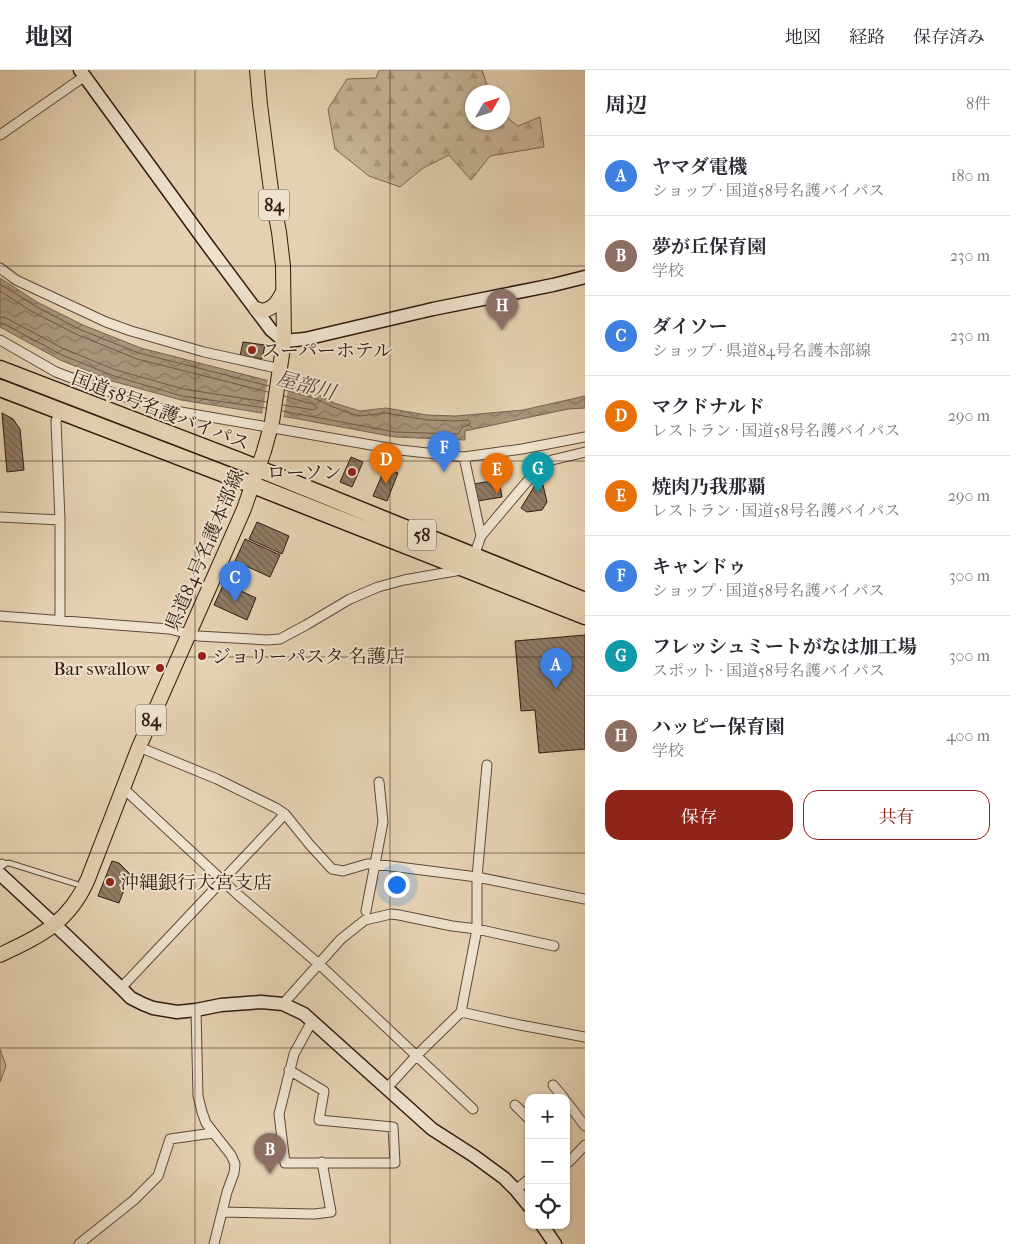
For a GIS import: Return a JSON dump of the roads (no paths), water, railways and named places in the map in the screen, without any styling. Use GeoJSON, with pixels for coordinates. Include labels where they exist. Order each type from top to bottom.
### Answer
{"type":"FeatureCollection","features":[{"type":"Feature","properties":{"kind":"highway","name":"国道58号名護バイパス"},"geometry":{"type":"LineString","coordinates":[[0,369],[258,469],[585,616]]}},
{"type":"Feature","properties":{"kind":"highway","name":"国道58号名護バイパス"},"geometry":{"type":"LineString","coordinates":[[0,388],[253,485],[470,563],[585,601]]}},
{"type":"Feature","properties":{"kind":"main road","name":"県道84号名護本部線"},"geometry":{"type":"LineString","coordinates":[[0,956],[54,925],[66,915],[81,895],[139,747],[244,509],[272,424],[284,341],[283,266],[261,114],[258,70]]}},
{"type":"Feature","properties":{"kind":"main road"},"geometry":{"type":"LineString","coordinates":[[256,309],[263,311],[272,308],[284,292]]}},
{"type":"Feature","properties":{"kind":"street"},"geometry":{"type":"LineString","coordinates":[[0,135],[82,73],[256,309],[272,330],[284,341],[305,339],[433,309],[585,277]]}},
{"type":"Feature","properties":{"kind":"street"},"geometry":{"type":"LineString","coordinates":[[0,268],[16,280],[106,322],[204,352],[280,371]]}},
{"type":"Feature","properties":{"kind":"street"},"geometry":{"type":"LineString","coordinates":[[0,340],[56,372],[158,408],[272,424],[400,450],[464,457],[522,449],[585,436]]}},
{"type":"Feature","properties":{"kind":"street"},"geometry":{"type":"LineString","coordinates":[[51,389],[56,372]]}},
{"type":"Feature","properties":{"kind":"street"},"geometry":{"type":"LineString","coordinates":[[60,412],[56,422],[60,520],[60,620]]}},
{"type":"Feature","properties":{"kind":"street"},"geometry":{"type":"LineString","coordinates":[[0,616],[169,629],[198,636],[280,639],[350,599],[378,587],[470,563],[481,536],[536,471],[552,460],[585,452]]}},
{"type":"Feature","properties":{"kind":"street"},"geometry":{"type":"LineString","coordinates":[[464,457],[481,536]]}},
{"type":"Feature","properties":{"kind":"street"},"geometry":{"type":"LineString","coordinates":[[0,517],[60,520]]}},
{"type":"Feature","properties":{"kind":"street"},"geometry":{"type":"LineString","coordinates":[[139,747],[217,780],[276,808],[284,814],[332,869],[343,872],[367,864],[375,864],[477,877],[585,898]]}},
{"type":"Feature","properties":{"kind":"street"},"geometry":{"type":"LineString","coordinates":[[387,1088],[417,1055],[461,1012],[477,929],[477,877],[487,765]]}},
{"type":"Feature","properties":{"kind":"street"},"geometry":{"type":"LineString","coordinates":[[366,911],[383,822],[379,782]]}},
{"type":"Feature","properties":{"kind":"street"},"geometry":{"type":"LineString","coordinates":[[123,788],[222,881],[319,964],[473,1108]]}},
{"type":"Feature","properties":{"kind":"street"},"geometry":{"type":"LineString","coordinates":[[121,988],[284,814]]}},
{"type":"Feature","properties":{"kind":"street"},"geometry":{"type":"LineString","coordinates":[[1,868],[54,925],[131,998],[153,1008],[178,1012],[242,1002],[261,1002],[283,1004],[304,1014],[432,1129],[486,1164],[504,1178],[525,1201]]}},
{"type":"Feature","properties":{"kind":"street"},"geometry":{"type":"LineString","coordinates":[[283,1004],[341,940],[365,920],[378,916],[391,914],[477,929],[554,946]]}},
{"type":"Feature","properties":{"kind":"street"},"geometry":{"type":"LineString","coordinates":[[196,1010],[198,1096],[206,1123],[231,1155],[235,1164],[214,1244]]}},
{"type":"Feature","properties":{"kind":"street"},"geometry":{"type":"LineString","coordinates":[[461,1012],[585,1038]]}},
{"type":"Feature","properties":{"kind":"street"},"geometry":{"type":"LineString","coordinates":[[289,1070],[324,1091],[319,1120],[393,1127],[395,1163],[285,1162],[279,1114],[289,1070],[294,1054],[312,1021]]}},
{"type":"Feature","properties":{"kind":"street"},"geometry":{"type":"LineString","coordinates":[[553,1085],[561,1094]]}},
{"type":"Feature","properties":{"kind":"street"},"geometry":{"type":"LineString","coordinates":[[515,1105],[525,1115]]}},
{"type":"Feature","properties":{"kind":"street"},"geometry":{"type":"LineString","coordinates":[[570,1106],[585,1126]]}},
{"type":"Feature","properties":{"kind":"street"},"geometry":{"type":"LineString","coordinates":[[79,1244],[134,1200],[158,1176],[170,1139],[213,1133]]}},
{"type":"Feature","properties":{"kind":"street"},"geometry":{"type":"LineString","coordinates":[[570,1161],[585,1146]]}},
{"type":"Feature","properties":{"kind":"street"},"geometry":{"type":"LineString","coordinates":[[222,1212],[314,1214],[331,1212],[322,1162]]}},
{"type":"Feature","properties":{"kind":"street"},"geometry":{"type":"LineString","coordinates":[[516,1190],[525,1182]]}},
{"type":"Feature","properties":{"kind":"street"},"geometry":{"type":"LineString","coordinates":[[545,1229],[555,1244]]}},
{"type":"Feature","properties":{"kind":"lane"},"geometry":{"type":"LineString","coordinates":[[1,868],[9,863],[76,884]]}},
{"type":"Feature","properties":{"kind":"water"},"geometry":{"type":"Polygon","coordinates":[[[0,278],[37,302],[83,325],[141,348],[316,393],[334,403],[360,411],[386,408],[427,415],[456,416],[523,410],[585,396],[585,408],[568,409],[465,431],[465,440],[395,437],[181,400],[112,381],[60,360],[0,327],[0,278]]]}},
{"type":"Feature","properties":{"kind":"place","name":"ハッピー保育園"},"geometry":{"type":"Point","coordinates":[502,330]}},
{"type":"Feature","properties":{"kind":"place","name":"スーパーホテル"},"geometry":{"type":"Point","coordinates":[252,350]}},
{"type":"Feature","properties":{"kind":"place","name":"ローソン"},"geometry":{"type":"Point","coordinates":[352,472]}},
{"type":"Feature","properties":{"kind":"place","name":"キャンドゥ"},"geometry":{"type":"Point","coordinates":[444,472]}},
{"type":"Feature","properties":{"kind":"place","name":"マクドナルド"},"geometry":{"type":"Point","coordinates":[386,484]}},
{"type":"Feature","properties":{"kind":"place","name":"フレッシュミートがなは加工場"},"geometry":{"type":"Point","coordinates":[538,493]}},
{"type":"Feature","properties":{"kind":"place","name":"焼肉乃我那覇"},"geometry":{"type":"Point","coordinates":[497,494]}},
{"type":"Feature","properties":{"kind":"place","name":"ダイソー"},"geometry":{"type":"Point","coordinates":[235,602]}},
{"type":"Feature","properties":{"kind":"place","name":"ジョリーパスタ 名護店"},"geometry":{"type":"Point","coordinates":[202,656]}},
{"type":"Feature","properties":{"kind":"place","name":"Bar swallow"},"geometry":{"type":"Point","coordinates":[160,668]}},
{"type":"Feature","properties":{"kind":"place","name":"ヤマダ電機"},"geometry":{"type":"Point","coordinates":[556,689]}},
{"type":"Feature","properties":{"kind":"place","name":"沖縄銀行大宮支店"},"geometry":{"type":"Point","coordinates":[110,882]}},
{"type":"Feature","properties":{"kind":"place","name":"夢が丘保育園"},"geometry":{"type":"Point","coordinates":[270,1174]}},
{"type":"Feature","properties":{"kind":"water label","name":"屋部川"},"geometry":{"type":"Point","coordinates":[306,385]}}]}
